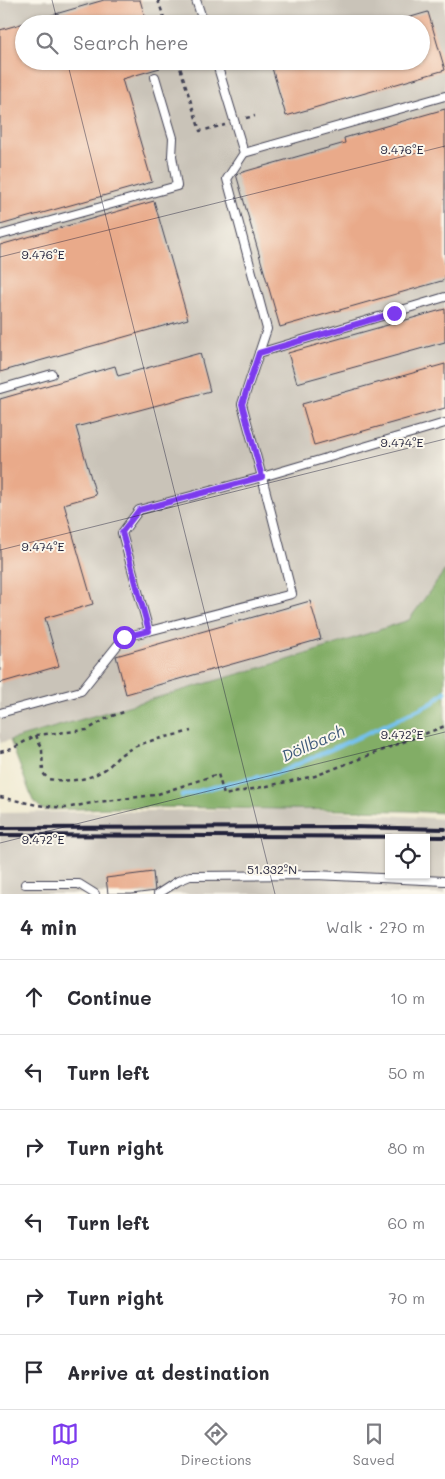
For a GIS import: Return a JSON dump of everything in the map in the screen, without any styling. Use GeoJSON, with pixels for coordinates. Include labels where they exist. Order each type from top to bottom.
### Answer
{"type":"FeatureCollection","features":[{"type":"Feature","properties":{"kind":"lane"},"geometry":{"type":"LineString","coordinates":[[196,0],[201,15]]}},
{"type":"Feature","properties":{"kind":"lane"},"geometry":{"type":"LineString","coordinates":[[219,70],[244,153]]}},
{"type":"Feature","properties":{"kind":"lane"},"geometry":{"type":"LineString","coordinates":[[0,235],[177,186],[172,156],[173,138],[155,77]]}},
{"type":"Feature","properties":{"kind":"lane"},"geometry":{"type":"LineString","coordinates":[[0,713],[81,691],[124,637],[292,594],[242,404],[268,329],[227,179],[244,153],[445,96]]}},
{"type":"Feature","properties":{"kind":"lane"},"geometry":{"type":"LineString","coordinates":[[259,353],[445,297]]}},
{"type":"Feature","properties":{"kind":"lane"},"geometry":{"type":"LineString","coordinates":[[0,388],[52,374]]}},
{"type":"Feature","properties":{"kind":"lane"},"geometry":{"type":"LineString","coordinates":[[149,631],[122,532],[139,510],[262,477],[445,423]]}},
{"type":"Feature","properties":{"kind":"lane"},"geometry":{"type":"LineString","coordinates":[[158,894],[190,876],[315,875],[445,882]]}},
{"type":"Feature","properties":{"kind":"lane"},"geometry":{"type":"LineString","coordinates":[[25,884],[79,884],[95,894]]}},
{"type":"Feature","properties":{"kind":"path"},"geometry":{"type":"LineString","coordinates":[[158,0],[163,15]]}},
{"type":"Feature","properties":{"kind":"path"},"geometry":{"type":"LineString","coordinates":[[181,70],[200,131],[226,124]]}},
{"type":"Feature","properties":{"kind":"path"},"geometry":{"type":"LineString","coordinates":[[246,118],[255,116]]}},
{"type":"Feature","properties":{"kind":"path"},"geometry":{"type":"LineString","coordinates":[[0,752],[12,749],[36,735],[87,730],[109,716],[124,712]]}},
{"type":"Feature","properties":{"kind":"path"},"geometry":{"type":"LineString","coordinates":[[0,797],[37,805],[66,808],[155,795],[218,774],[224,795],[315,776],[445,726]]}},
{"type":"Feature","properties":{"kind":"path"},"geometry":{"type":"LineString","coordinates":[[36,735],[42,750],[43,773],[48,779],[66,782],[89,778],[108,767],[124,753],[142,744],[191,731]]}},
{"type":"Feature","properties":{"kind":"shaded area"},"geometry":{"type":"Polygon","coordinates":[[[0,0],[445,0],[445,573],[409,620],[291,659],[0,743],[0,0]]]}},
{"type":"Feature","properties":{"kind":"shaded area"},"geometry":{"type":"Polygon","coordinates":[[[294,809],[445,819],[445,894],[0,894],[0,813],[294,809]]]}},
{"type":"Feature","properties":{"kind":"green space"},"geometry":{"type":"Polygon","coordinates":[[[445,570],[445,813],[152,807],[43,810],[33,801],[10,740],[291,659],[409,620],[445,570]]]}},
{"type":"Feature","properties":{"kind":"building"},"geometry":{"type":"Polygon","coordinates":[[[104,0],[140,0],[144,15],[52,15],[104,0]]]}},
{"type":"Feature","properties":{"kind":"building"},"geometry":{"type":"Polygon","coordinates":[[[428,12],[429,15],[418,15],[428,12]]]}},
{"type":"Feature","properties":{"kind":"building"},"geometry":{"type":"Polygon","coordinates":[[[430,19],[445,70],[286,116],[273,70],[430,70],[430,19]]]}},
{"type":"Feature","properties":{"kind":"building"},"geometry":{"type":"Polygon","coordinates":[[[15,26],[15,70],[153,70],[122,79],[152,182],[0,225],[0,30],[15,26]]]}},
{"type":"Feature","properties":{"kind":"building"},"geometry":{"type":"Polygon","coordinates":[[[445,109],[445,280],[280,327],[236,174],[345,143],[344,138],[445,109]]]}},
{"type":"Feature","properties":{"kind":"building"},"geometry":{"type":"Polygon","coordinates":[[[154,201],[188,319],[0,372],[0,245],[154,201]]]}},
{"type":"Feature","properties":{"kind":"building"},"geometry":{"type":"Polygon","coordinates":[[[445,309],[445,342],[297,383],[288,353],[445,309]]]}},
{"type":"Feature","properties":{"kind":"building"},"geometry":{"type":"Polygon","coordinates":[[[200,353],[210,391],[76,427],[96,495],[64,504],[93,604],[45,618],[59,666],[0,683],[0,399],[115,366],[118,376],[200,353]]]}},
{"type":"Feature","properties":{"kind":"building"},"geometry":{"type":"Polygon","coordinates":[[[445,364],[445,408],[314,445],[302,404],[445,364]]]}},
{"type":"Feature","properties":{"kind":"building"},"geometry":{"type":"Polygon","coordinates":[[[310,601],[321,639],[126,694],[116,656],[310,601]]]}},
{"type":"Feature","properties":{"kind":"building"},"geometry":{"type":"Polygon","coordinates":[[[153,872],[155,891],[132,894],[108,894],[106,878],[153,872]]]}},
{"type":"Feature","properties":{"kind":"waterway","name":"Döllbach"},"geometry":{"type":"LineString","coordinates":[[182,796],[221,785],[278,773],[432,703],[445,692]]}},
{"type":"Feature","properties":{"kind":"railway"},"geometry":{"type":"LineString","coordinates":[[0,828],[350,827],[445,829]]}},
{"type":"Feature","properties":{"kind":"railway"},"geometry":{"type":"LineString","coordinates":[[0,835],[445,837]]}},
{"type":"Feature","properties":{"kind":"route"},"geometry":{"type":"LineString","coordinates":[[124,637],[149,631],[122,532],[139,510],[262,477],[242,404],[259,353],[394,313]]}}]}
